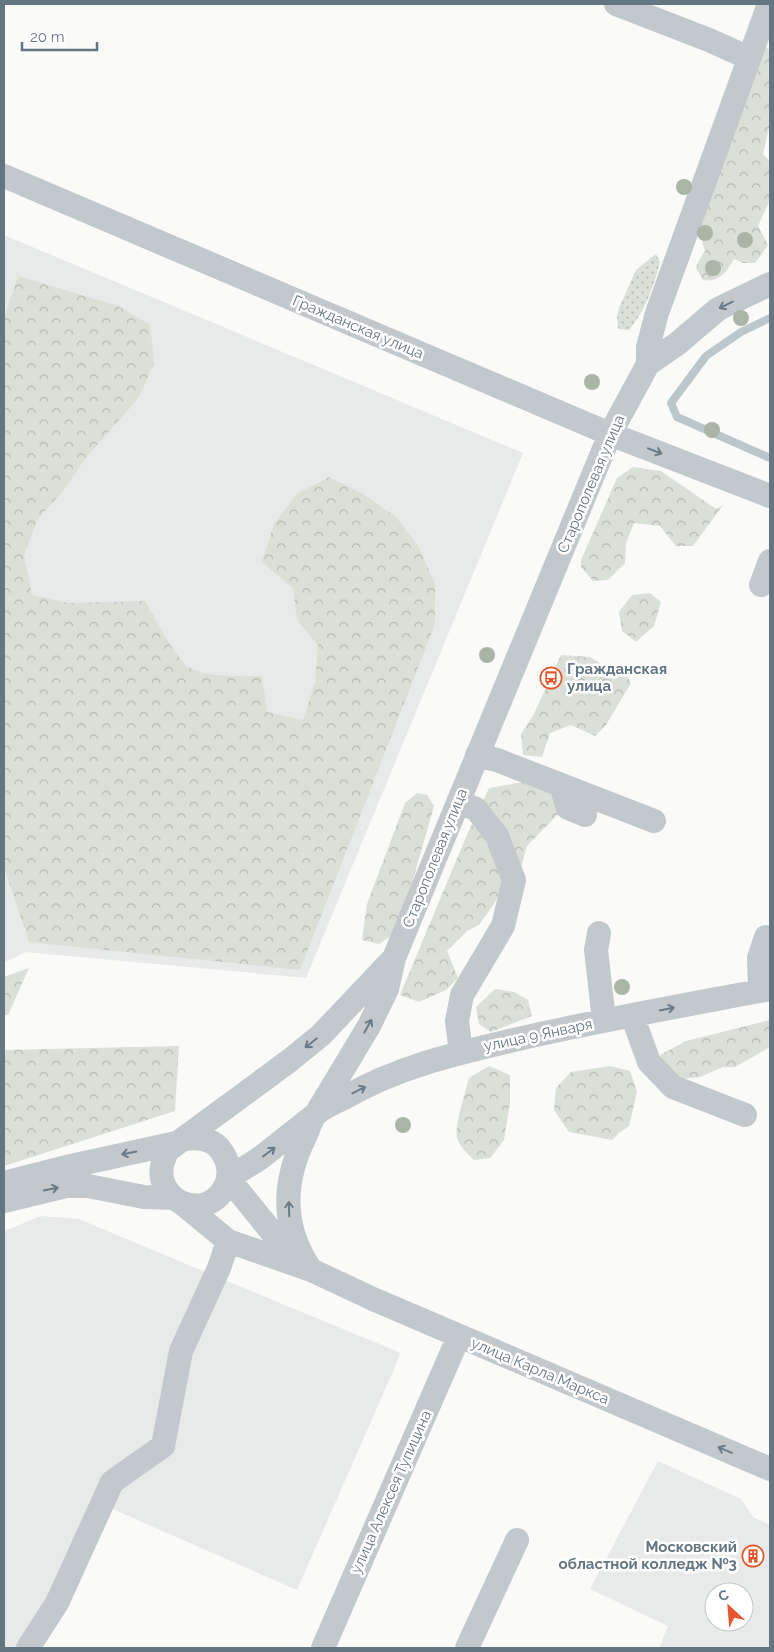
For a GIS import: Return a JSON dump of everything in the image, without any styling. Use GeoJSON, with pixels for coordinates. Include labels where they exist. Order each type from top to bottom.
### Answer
{"type":"FeatureCollection","features":[{"type":"Feature","properties":{"kind":"street"},"geometry":{"type":"LineString","coordinates":[[616,4],[749,58]]}},
{"type":"Feature","properties":{"kind":"street","name":"Старополевая улица"},"geometry":{"type":"LineString","coordinates":[[394,958],[610,434],[648,364],[648,347],[657,313],[768,4]]}},
{"type":"Feature","properties":{"kind":"street","name":"Гражданская улица"},"geometry":{"type":"LineString","coordinates":[[4,176],[610,434],[770,496]]}},
{"type":"Feature","properties":{"kind":"street"},"geometry":{"type":"LineString","coordinates":[[648,364],[676,344],[718,309],[770,284]]}},
{"type":"Feature","properties":{"kind":"street"},"geometry":{"type":"LineString","coordinates":[[761,585],[770,561]]}},
{"type":"Feature","properties":{"kind":"street"},"geometry":{"type":"LineString","coordinates":[[477,755],[497,760],[654,821]]}},
{"type":"Feature","properties":{"kind":"street"},"geometry":{"type":"LineString","coordinates":[[561,785],[568,808],[585,815]]}},
{"type":"Feature","properties":{"kind":"street"},"geometry":{"type":"LineString","coordinates":[[458,802],[476,809],[497,836],[514,880],[503,926],[462,995],[457,1020],[461,1052]]}},
{"type":"Feature","properties":{"kind":"street"},"geometry":{"type":"LineString","coordinates":[[599,933],[596,950],[604,1020]]}},
{"type":"Feature","properties":{"kind":"street"},"geometry":{"type":"LineString","coordinates":[[765,990],[759,958],[766,937]]}},
{"type":"Feature","properties":{"kind":"street"},"geometry":{"type":"LineString","coordinates":[[311,1270],[300,1254],[294,1240],[290,1218],[289,1192],[294,1162],[316,1114],[369,1026],[387,989],[394,958]]}},
{"type":"Feature","properties":{"kind":"street"},"geometry":{"type":"LineString","coordinates":[[311,1270],[228,1241],[166,1191],[162,1181],[161,1170],[163,1160],[168,1150],[289,1061],[321,1035],[394,958]]}},
{"type":"Feature","properties":{"kind":"street","name":"улица 9 Января"},"geometry":{"type":"LineString","coordinates":[[316,1114],[360,1088],[411,1067],[461,1052],[604,1020],[765,990]]}},
{"type":"Feature","properties":{"kind":"street"},"geometry":{"type":"LineString","coordinates":[[632,1016],[649,1062],[674,1087],[744,1115]]}},
{"type":"Feature","properties":{"kind":"street"},"geometry":{"type":"LineString","coordinates":[[228,1178],[259,1159],[316,1114]]}},
{"type":"Feature","properties":{"kind":"street"},"geometry":{"type":"LineString","coordinates":[[4,1183],[195,1138],[204,1139],[221,1150],[228,1168],[228,1178],[225,1187],[219,1195],[211,1201],[193,1206],[178,1201],[144,1197],[88,1186],[66,1186],[4,1201]]}},
{"type":"Feature","properties":{"kind":"street"},"geometry":{"type":"LineString","coordinates":[[228,1178],[271,1231],[292,1254],[311,1270]]}},
{"type":"Feature","properties":{"kind":"street"},"geometry":{"type":"LineString","coordinates":[[28,1648],[58,1603],[112,1482],[162,1446],[181,1351],[219,1268],[228,1241]]}},
{"type":"Feature","properties":{"kind":"street","name":"улица Карла Маркса"},"geometry":{"type":"LineString","coordinates":[[311,1270],[373,1299],[770,1469]]}},
{"type":"Feature","properties":{"kind":"street","name":"улица Алексея Тупицина"},"geometry":{"type":"LineString","coordinates":[[323,1648],[459,1336]]}},
{"type":"Feature","properties":{"kind":"street"},"geometry":{"type":"LineString","coordinates":[[467,1648],[517,1540]]}},
{"type":"Feature","properties":{"kind":"shaded area"},"geometry":{"type":"Polygon","coordinates":[[[4,235],[523,453],[306,978],[25,952],[4,963],[4,235]]]}},
{"type":"Feature","properties":{"kind":"shaded area"},"geometry":{"type":"Polygon","coordinates":[[[41,1216],[79,1219],[401,1353],[297,1590],[110,1508],[41,1648],[4,1648],[4,1231],[41,1216]]]}},
{"type":"Feature","properties":{"kind":"shaded area"},"geometry":{"type":"Polygon","coordinates":[[[658,1461],[741,1499],[753,1517],[770,1525],[770,1648],[659,1648],[668,1626],[590,1589],[658,1461]]]}},
{"type":"Feature","properties":{"kind":"green space"},"geometry":{"type":"Polygon","coordinates":[[[766,47],[770,50],[770,124],[763,154],[770,162],[770,200],[758,226],[768,245],[755,263],[743,263],[734,259],[718,278],[703,280],[696,268],[705,251],[699,230],[758,48],[766,47]]]}},
{"type":"Feature","properties":{"kind":"green space"},"geometry":{"type":"Polygon","coordinates":[[[656,254],[660,262],[652,289],[644,306],[629,330],[618,329],[617,317],[619,308],[636,270],[656,254]]]}},
{"type":"Feature","properties":{"kind":"green space"},"geometry":{"type":"Polygon","coordinates":[[[18,276],[118,306],[150,325],[154,363],[139,397],[85,459],[63,491],[37,520],[24,556],[32,595],[68,603],[145,601],[172,648],[190,668],[216,675],[262,676],[267,712],[303,720],[315,683],[318,645],[297,620],[293,588],[262,562],[274,524],[297,494],[329,477],[363,494],[396,517],[418,546],[435,584],[435,624],[300,970],[29,942],[4,867],[4,319],[18,276]]]}},
{"type":"Feature","properties":{"kind":"green space"},"geometry":{"type":"Polygon","coordinates":[[[633,467],[661,471],[716,509],[723,505],[693,546],[676,546],[660,526],[634,523],[626,543],[625,563],[608,580],[593,581],[581,567],[581,560],[617,478],[633,467]]]}},
{"type":"Feature","properties":{"kind":"green space"},"geometry":{"type":"Polygon","coordinates":[[[650,593],[661,602],[654,626],[636,642],[622,631],[619,612],[632,595],[650,593]]]}},
{"type":"Feature","properties":{"kind":"green space"},"geometry":{"type":"Polygon","coordinates":[[[561,655],[590,657],[605,666],[623,669],[631,683],[606,725],[595,736],[571,725],[550,733],[542,757],[523,755],[521,734],[534,714],[561,655]]]}},
{"type":"Feature","properties":{"kind":"green space"},"geometry":{"type":"Polygon","coordinates":[[[523,782],[556,795],[559,813],[527,846],[521,867],[502,888],[494,904],[479,925],[467,931],[447,951],[458,978],[446,990],[419,1002],[400,995],[466,837],[489,788],[523,782]]]}},
{"type":"Feature","properties":{"kind":"green space"},"geometry":{"type":"Polygon","coordinates":[[[417,793],[427,795],[434,806],[407,901],[391,936],[379,944],[362,940],[367,904],[405,803],[417,793]]]}},
{"type":"Feature","properties":{"kind":"green space"},"geometry":{"type":"Polygon","coordinates":[[[29,968],[8,1015],[4,1015],[4,977],[29,968]]]}},
{"type":"Feature","properties":{"kind":"green space"},"geometry":{"type":"Polygon","coordinates":[[[495,989],[514,992],[528,1000],[532,1016],[491,1032],[479,1024],[476,1007],[495,989]]]}},
{"type":"Feature","properties":{"kind":"green space"},"geometry":{"type":"Polygon","coordinates":[[[770,1020],[770,1047],[735,1067],[723,1067],[700,1077],[673,1080],[660,1055],[686,1041],[770,1020]]]}},
{"type":"Feature","properties":{"kind":"green space"},"geometry":{"type":"Polygon","coordinates":[[[179,1046],[175,1111],[4,1166],[4,1050],[179,1046]]]}},
{"type":"Feature","properties":{"kind":"green space"},"geometry":{"type":"Polygon","coordinates":[[[489,1066],[510,1075],[510,1102],[504,1140],[490,1158],[474,1160],[458,1141],[457,1126],[469,1078],[489,1066]]]}},
{"type":"Feature","properties":{"kind":"green space"},"geometry":{"type":"Polygon","coordinates":[[[610,1066],[630,1071],[637,1092],[629,1126],[612,1140],[569,1132],[554,1110],[556,1088],[571,1072],[610,1066]]]}},
{"type":"Feature","properties":{"kind":"waterway"},"geometry":{"type":"LineString","coordinates":[[770,318],[741,332],[706,356],[671,403],[677,417],[770,458]]}},
{"type":"Feature","properties":{"kind":"place","name":"Гражданская улица"},"geometry":{"type":"Point","coordinates":[551,678]}},
{"type":"Feature","properties":{"kind":"place","name":"Московский областной колледж №3"},"geometry":{"type":"Point","coordinates":[753,1556]}}]}
